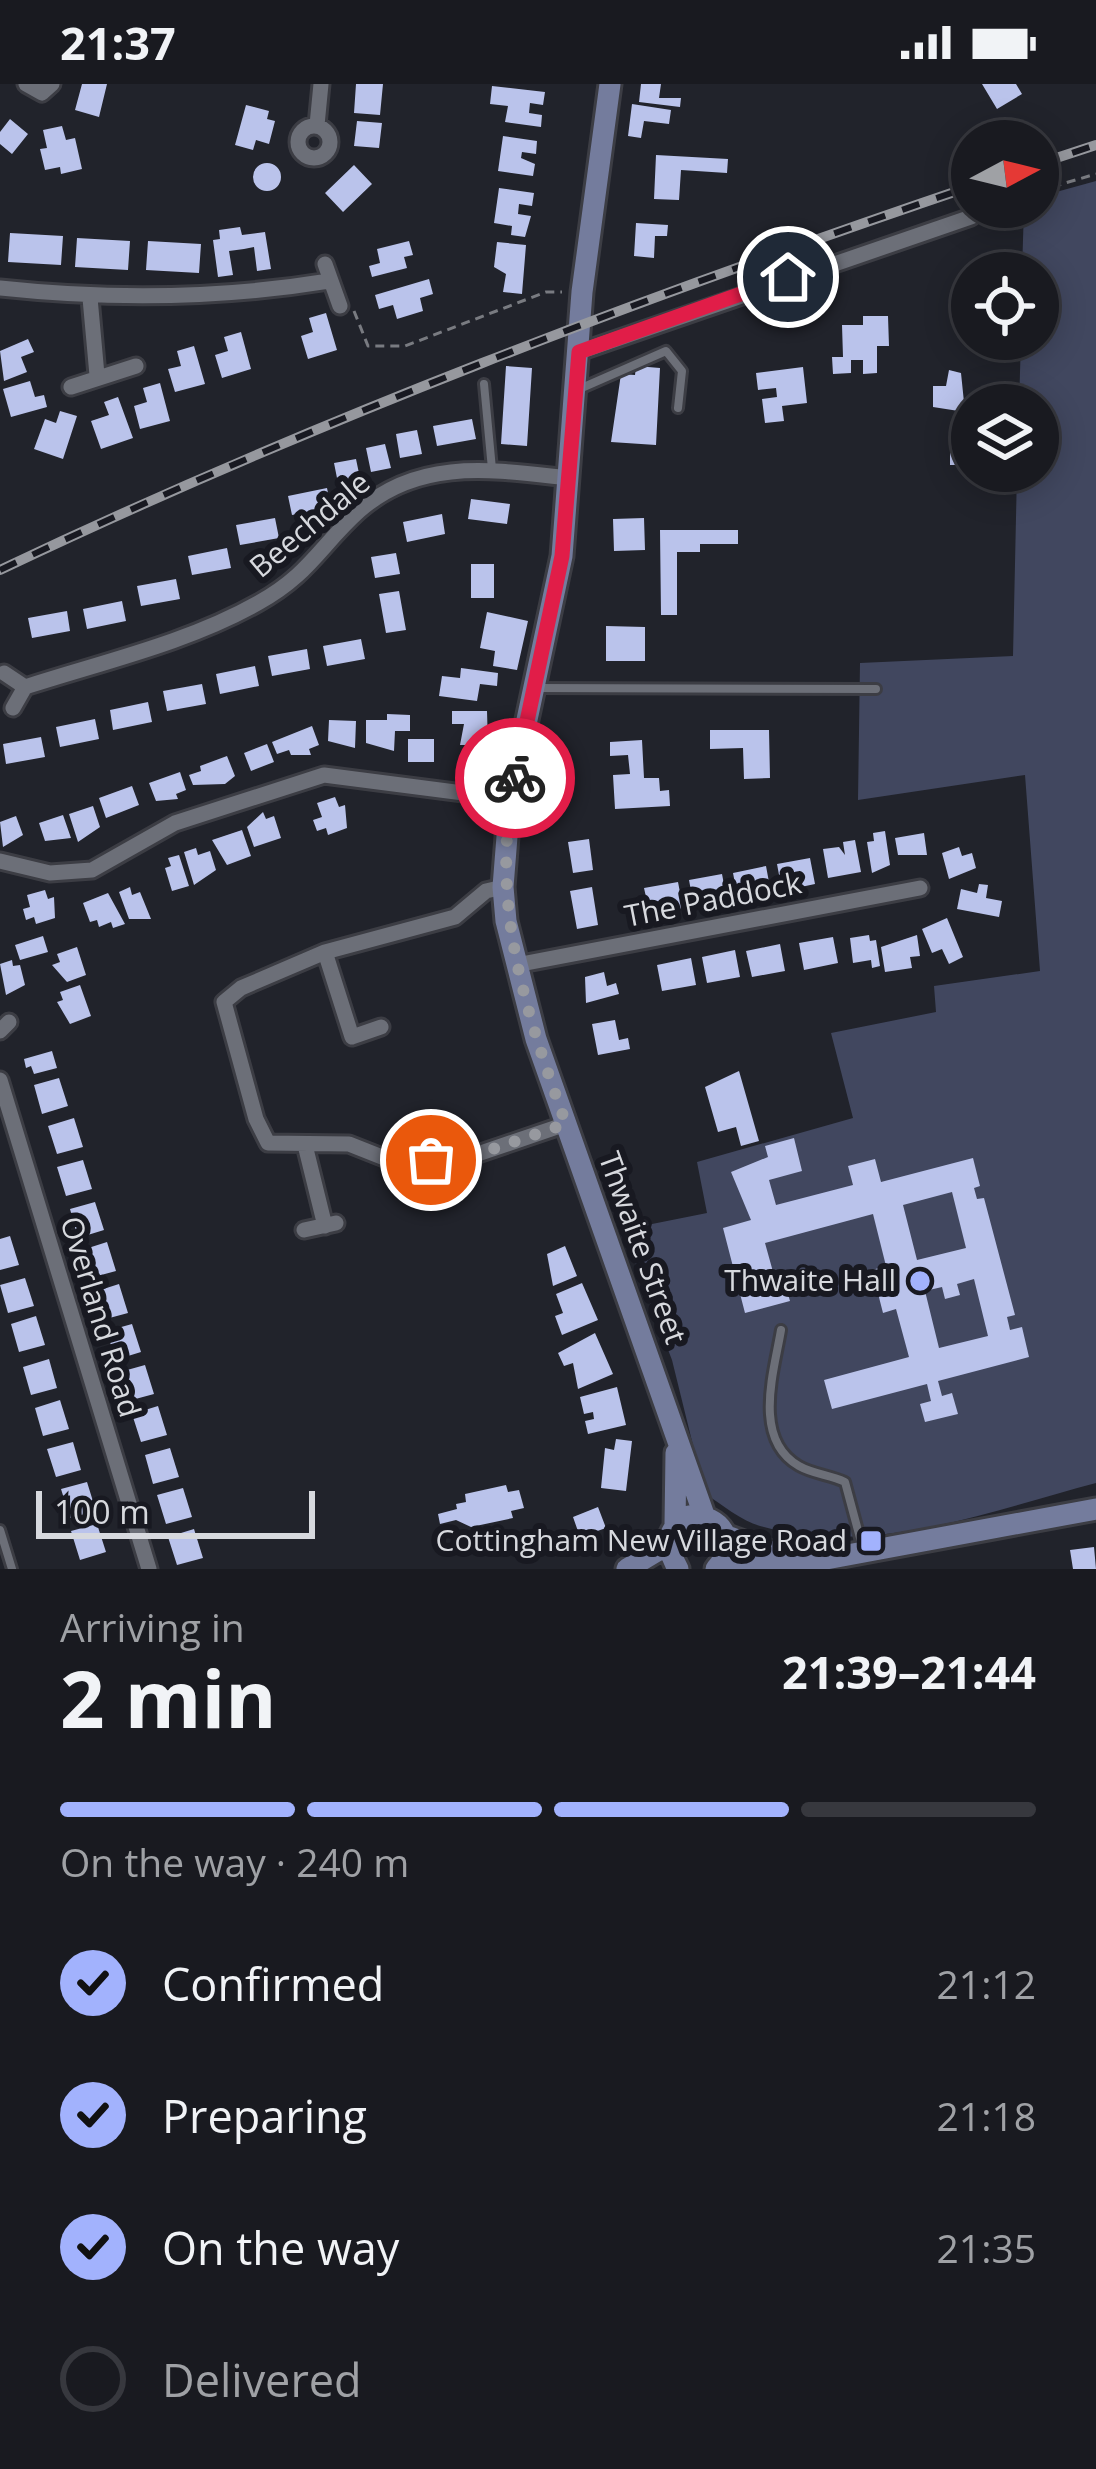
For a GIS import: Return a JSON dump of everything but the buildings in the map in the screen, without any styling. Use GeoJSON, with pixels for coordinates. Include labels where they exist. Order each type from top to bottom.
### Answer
{"type":"FeatureCollection","features":[{"type":"Feature","properties":{"kind":"main road","name":"Thwaite Street"},"geometry":{"type":"LineString","coordinates":[[610,84],[582,292],[562,556],[510,799],[503,887],[516,965],[566,1124],[704,1515]]}},
{"type":"Feature","properties":{"kind":"main road","name":"Thwaite Street"},"geometry":{"type":"LineString","coordinates":[[670,1535],[676,1440]]}},
{"type":"Feature","properties":{"kind":"main road"},"geometry":{"type":"LineString","coordinates":[[737,1569],[815,1561],[1096,1509]]}},
{"type":"Feature","properties":{"kind":"main road"},"geometry":{"type":"LineString","coordinates":[[627,1569],[704,1515],[718,1522],[727,1536],[766,1554],[815,1561]]}},
{"type":"Feature","properties":{"kind":"main road"},"geometry":{"type":"LineString","coordinates":[[670,1535],[678,1569]]}},
{"type":"Feature","properties":{"kind":"main road"},"geometry":{"type":"LineString","coordinates":[[716,1569],[725,1558],[727,1536]]}},
{"type":"Feature","properties":{"kind":"street"},"geometry":{"type":"LineString","coordinates":[[26,84],[36,93],[52,84]]}},
{"type":"Feature","properties":{"kind":"street"},"geometry":{"type":"LineString","coordinates":[[317,125],[321,84]]}},
{"type":"Feature","properties":{"kind":"street"},"geometry":{"type":"LineString","coordinates":[[579,352],[951,224]]}},
{"type":"Feature","properties":{"kind":"street"},"geometry":{"type":"LineString","coordinates":[[0,289],[90,298],[239,296],[327,273],[340,306]]}},
{"type":"Feature","properties":{"kind":"street"},"geometry":{"type":"LineString","coordinates":[[90,298],[97,375]]}},
{"type":"Feature","properties":{"kind":"street"},"geometry":{"type":"LineString","coordinates":[[71,387],[136,366]]}},
{"type":"Feature","properties":{"kind":"street","name":"Beechdale"},"geometry":{"type":"LineString","coordinates":[[25,687],[221,622],[260,602],[311,567],[360,510],[416,476],[451,469],[569,478]]}},
{"type":"Feature","properties":{"kind":"street"},"geometry":{"type":"LineString","coordinates":[[4,674],[25,687],[13,707]]}},
{"type":"Feature","properties":{"kind":"street"},"geometry":{"type":"LineString","coordinates":[[0,861],[50,873],[92,870],[175,823],[324,775],[510,799]]}},
{"type":"Feature","properties":{"kind":"street"},"geometry":{"type":"LineString","coordinates":[[503,887],[487,891],[455,917],[325,952],[241,988],[224,1002],[256,1120],[268,1143],[349,1144],[398,1163],[466,1158],[566,1124]]}},
{"type":"Feature","properties":{"kind":"street","name":"The Paddock"},"geometry":{"type":"LineString","coordinates":[[516,965],[920,888]]}},
{"type":"Feature","properties":{"kind":"street"},"geometry":{"type":"LineString","coordinates":[[325,952],[352,1037],[381,1027]]}},
{"type":"Feature","properties":{"kind":"street","name":"Overland Road"},"geometry":{"type":"LineString","coordinates":[[0,1080],[149,1569]]}},
{"type":"Feature","properties":{"kind":"street"},"geometry":{"type":"LineString","coordinates":[[304,1145],[331,1225],[304,1230]]}},
{"type":"Feature","properties":{"kind":"lane"},"geometry":{"type":"LineString","coordinates":[[576,391],[666,351],[682,371],[678,409]]}},
{"type":"Feature","properties":{"kind":"lane"},"geometry":{"type":"LineString","coordinates":[[484,384],[492,471]]}},
{"type":"Feature","properties":{"kind":"lane"},"geometry":{"type":"LineString","coordinates":[[533,688],[876,689]]}},
{"type":"Feature","properties":{"kind":"lane"},"geometry":{"type":"LineString","coordinates":[[781,1330],[769,1415],[776,1439],[800,1467],[845,1482],[864,1551]]}},
{"type":"Feature","properties":{"kind":"lane"},"geometry":{"type":"LineString","coordinates":[[0,1530],[12,1569]]}},
{"type":"Feature","properties":{"kind":"path"},"geometry":{"type":"LineString","coordinates":[[1059,185],[1096,174]]}},
{"type":"Feature","properties":{"kind":"path"},"geometry":{"type":"LineString","coordinates":[[340,306],[356,312],[368,346],[405,346],[546,292],[582,292]]}},
{"type":"Feature","properties":{"kind":"shaded area"},"geometry":{"type":"Polygon","coordinates":[[[1096,181],[1096,1483],[972,1517],[887,1534],[844,1537],[760,1526],[705,1494],[672,1360],[622,1230],[707,1213],[697,1162],[853,1118],[831,1033],[936,1012],[934,986],[1040,971],[1025,775],[858,800],[860,663],[1013,656],[1017,492],[1059,492],[1059,384],[1020,384],[1020,360],[1059,360],[1059,252],[1023,252],[1023,228],[1059,228],[1059,191],[1096,181]]]}},
{"type":"Feature","properties":{"kind":"railway"},"geometry":{"type":"LineString","coordinates":[[1059,157],[1096,145]]}},
{"type":"Feature","properties":{"kind":"railway"},"geometry":{"type":"LineString","coordinates":[[0,570],[239,462],[480,364],[951,193]]}},
{"type":"Feature","properties":{"kind":"way so far"},"geometry":{"type":"LineString","coordinates":[[431,1160],[466,1158],[566,1124],[536,1040],[506,921],[503,887],[515,778]]}},
{"type":"Feature","properties":{"kind":"place","name":"Thwaite Hall"},"geometry":{"type":"Point","coordinates":[920,1281]}},
{"type":"Feature","properties":{"kind":"place","name":"Cottingham New Village Road"},"geometry":{"type":"Point","coordinates":[871,1541]}},
{"type":"Feature","properties":{"kind":"route"},"geometry":{"type":"LineString","coordinates":[[515,778],[562,556],[579,352],[788,277]]}}]}
